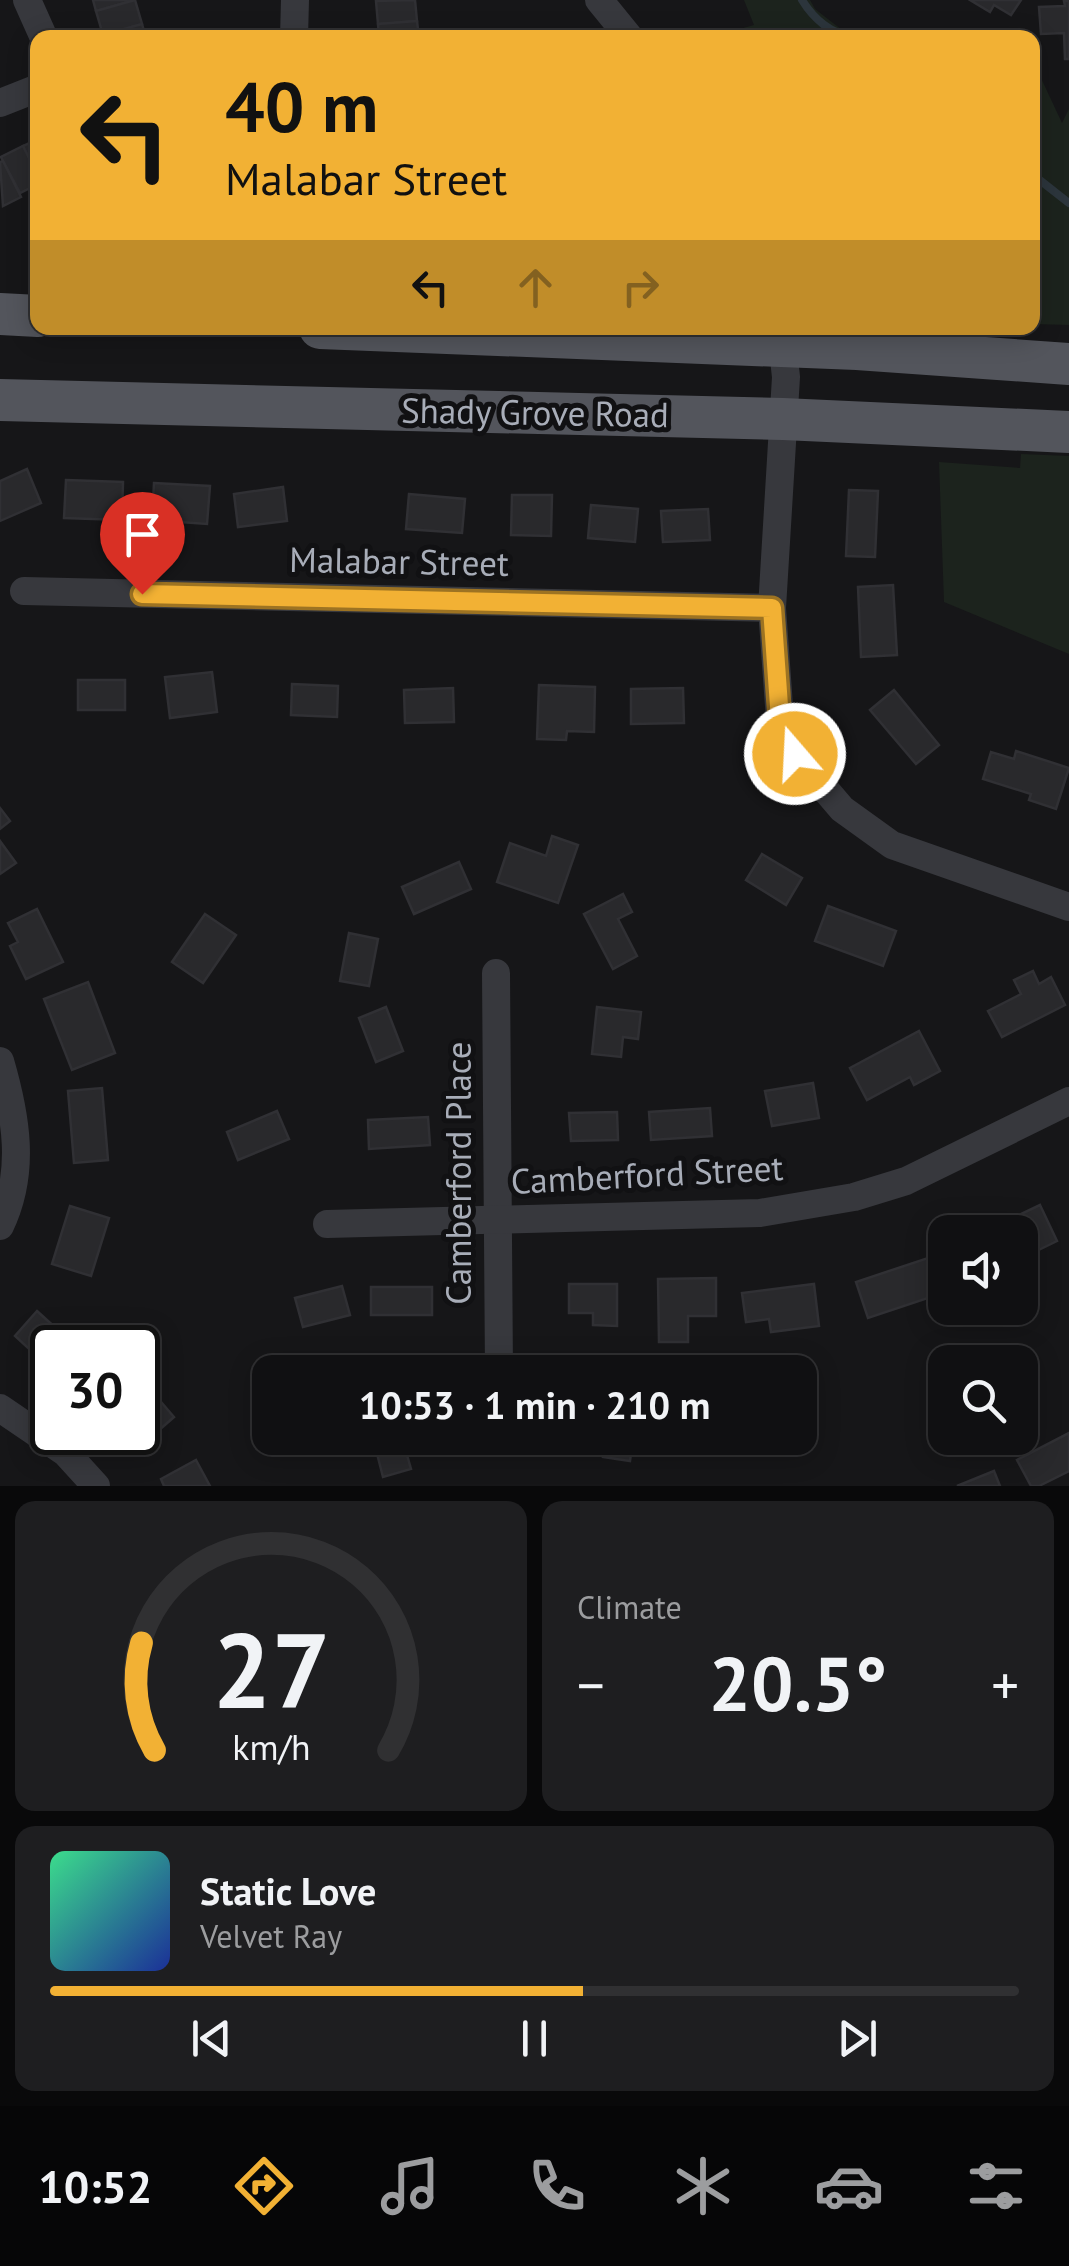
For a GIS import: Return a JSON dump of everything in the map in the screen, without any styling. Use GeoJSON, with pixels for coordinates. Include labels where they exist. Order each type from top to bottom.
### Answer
{"type":"FeatureCollection","features":[{"type":"Feature","properties":{"kind":"main road"},"geometry":{"type":"LineString","coordinates":[[0,314],[30,316]]}},
{"type":"Feature","properties":{"kind":"main road","name":"Shady Grove Road"},"geometry":{"type":"LineString","coordinates":[[643,335],[782,338],[857,349],[1069,364]]}},
{"type":"Feature","properties":{"kind":"main road","name":"Shady Grove Road"},"geometry":{"type":"LineString","coordinates":[[0,400],[783,418],[1069,432]]}},
{"type":"Feature","properties":{"kind":"street"},"geometry":{"type":"LineString","coordinates":[[27,0],[40,30]]}},
{"type":"Feature","properties":{"kind":"street"},"geometry":{"type":"LineString","coordinates":[[294,30],[295,0]]}},
{"type":"Feature","properties":{"kind":"street"},"geometry":{"type":"LineString","coordinates":[[598,0],[623,30]]}},
{"type":"Feature","properties":{"kind":"street"},"geometry":{"type":"LineString","coordinates":[[0,103],[30,91]]}},
{"type":"Feature","properties":{"kind":"street"},"geometry":{"type":"LineString","coordinates":[[782,338],[786,377],[772,608],[780,720],[795,754],[842,809],[892,845],[1069,907]]}},
{"type":"Feature","properties":{"kind":"street","name":"Malabar Street"},"geometry":{"type":"LineString","coordinates":[[24,591],[772,608]]}},
{"type":"Feature","properties":{"kind":"street","name":"Camberford Place"},"geometry":{"type":"LineString","coordinates":[[496,973],[499,1355]]}},
{"type":"Feature","properties":{"kind":"street"},"geometry":{"type":"LineString","coordinates":[[0,1061],[14,1108],[17,1166],[8,1210],[0,1226]]}},
{"type":"Feature","properties":{"kind":"street","name":"Camberford Street"},"geometry":{"type":"LineString","coordinates":[[327,1224],[760,1214],[854,1197],[906,1181],[1069,1101]]}},
{"type":"Feature","properties":{"kind":"street"},"geometry":{"type":"LineString","coordinates":[[0,1408],[66,1452],[96,1486]]}},
{"type":"Feature","properties":{"kind":"shaded area"},"geometry":{"type":"Polygon","coordinates":[[[744,0],[810,0],[815,9],[842,30],[736,30],[754,25],[744,0]]]}},
{"type":"Feature","properties":{"kind":"shaded area"},"geometry":{"type":"Polygon","coordinates":[[[1040,76],[1062,123],[1069,109],[1069,325],[1040,324],[1040,76]]]}},
{"type":"Feature","properties":{"kind":"shaded area"},"geometry":{"type":"Polygon","coordinates":[[[1021,454],[1069,456],[1069,654],[944,602],[939,462],[1020,468],[1021,454]]]}},
{"type":"Feature","properties":{"kind":"building"},"geometry":{"type":"Polygon","coordinates":[[[93,0],[135,0],[96,11],[93,0]]]}},
{"type":"Feature","properties":{"kind":"building"},"geometry":{"type":"Polygon","coordinates":[[[135,0],[142,24],[102,30],[96,11],[135,0]]]}},
{"type":"Feature","properties":{"kind":"building"},"geometry":{"type":"Polygon","coordinates":[[[415,0],[417,21],[378,24],[376,1],[415,0]]]}},
{"type":"Feature","properties":{"kind":"building"},"geometry":{"type":"Polygon","coordinates":[[[970,0],[1021,0],[1011,15],[994,5],[990,12],[970,0]]]}},
{"type":"Feature","properties":{"kind":"building"},"geometry":{"type":"Polygon","coordinates":[[[1064,1],[1069,1],[1069,59],[1065,59],[1064,33],[1041,34],[1039,7],[1065,6],[1064,1]]]}},
{"type":"Feature","properties":{"kind":"building"},"geometry":{"type":"Polygon","coordinates":[[[417,21],[418,30],[378,30],[378,24],[417,21]]]}},
{"type":"Feature","properties":{"kind":"building"},"geometry":{"type":"Polygon","coordinates":[[[142,24],[144,30],[121,30],[142,24]]]}},
{"type":"Feature","properties":{"kind":"building"},"geometry":{"type":"Polygon","coordinates":[[[23,146],[30,160],[30,188],[20,193],[1,157],[23,146]]]}},
{"type":"Feature","properties":{"kind":"building"},"geometry":{"type":"Polygon","coordinates":[[[3,161],[21,197],[3,206],[0,162],[3,161]]]}},
{"type":"Feature","properties":{"kind":"building"},"geometry":{"type":"Polygon","coordinates":[[[27,469],[41,503],[0,521],[0,481],[27,469]]]}},
{"type":"Feature","properties":{"kind":"building"},"geometry":{"type":"Polygon","coordinates":[[[66,480],[123,482],[122,520],[64,518],[66,480]]]}},
{"type":"Feature","properties":{"kind":"building"},"geometry":{"type":"Polygon","coordinates":[[[154,483],[210,486],[207,524],[152,520],[154,483]]]}},
{"type":"Feature","properties":{"kind":"building"},"geometry":{"type":"Polygon","coordinates":[[[283,487],[287,521],[238,527],[234,494],[283,487]]]}},
{"type":"Feature","properties":{"kind":"building"},"geometry":{"type":"Polygon","coordinates":[[[849,490],[878,491],[875,557],[846,556],[849,490]]]}},
{"type":"Feature","properties":{"kind":"building"},"geometry":{"type":"Polygon","coordinates":[[[409,494],[465,499],[462,533],[406,529],[409,494]]]}},
{"type":"Feature","properties":{"kind":"building"},"geometry":{"type":"Polygon","coordinates":[[[512,495],[552,495],[551,536],[511,535],[512,495]]]}},
{"type":"Feature","properties":{"kind":"building"},"geometry":{"type":"Polygon","coordinates":[[[591,505],[638,509],[635,542],[588,538],[591,505]]]}},
{"type":"Feature","properties":{"kind":"building"},"geometry":{"type":"Polygon","coordinates":[[[708,509],[710,540],[663,542],[661,511],[708,509]]]}},
{"type":"Feature","properties":{"kind":"building"},"geometry":{"type":"Polygon","coordinates":[[[893,585],[897,655],[861,657],[858,587],[893,585]]]}},
{"type":"Feature","properties":{"kind":"building"},"geometry":{"type":"Polygon","coordinates":[[[212,672],[217,712],[170,718],[165,677],[212,672]]]}},
{"type":"Feature","properties":{"kind":"building"},"geometry":{"type":"Polygon","coordinates":[[[78,680],[125,680],[125,710],[78,710],[78,680]]]}},
{"type":"Feature","properties":{"kind":"building"},"geometry":{"type":"Polygon","coordinates":[[[292,684],[338,686],[337,717],[291,715],[292,684]]]}},
{"type":"Feature","properties":{"kind":"building"},"geometry":{"type":"Polygon","coordinates":[[[539,685],[595,687],[594,732],[567,731],[566,740],[537,739],[539,685]]]}},
{"type":"Feature","properties":{"kind":"building"},"geometry":{"type":"Polygon","coordinates":[[[453,688],[454,722],[405,723],[404,690],[453,688]]]}},
{"type":"Feature","properties":{"kind":"building"},"geometry":{"type":"Polygon","coordinates":[[[683,688],[684,723],[631,724],[631,689],[683,688]]]}},
{"type":"Feature","properties":{"kind":"building"},"geometry":{"type":"Polygon","coordinates":[[[894,690],[939,745],[916,764],[870,710],[894,690]]]}},
{"type":"Feature","properties":{"kind":"building"},"geometry":{"type":"Polygon","coordinates":[[[1016,751],[1069,768],[1056,809],[1029,800],[1031,794],[983,779],[991,752],[1014,759],[1016,751]]]}},
{"type":"Feature","properties":{"kind":"building"},"geometry":{"type":"Polygon","coordinates":[[[0,808],[10,821],[0,829],[0,808]]]}},
{"type":"Feature","properties":{"kind":"building"},"geometry":{"type":"Polygon","coordinates":[[[552,836],[578,845],[558,903],[497,882],[510,843],[546,856],[552,836]]]}},
{"type":"Feature","properties":{"kind":"building"},"geometry":{"type":"Polygon","coordinates":[[[0,841],[16,863],[0,874],[0,841]]]}},
{"type":"Feature","properties":{"kind":"building"},"geometry":{"type":"Polygon","coordinates":[[[762,854],[802,878],[786,905],[746,880],[762,854]]]}},
{"type":"Feature","properties":{"kind":"building"},"geometry":{"type":"Polygon","coordinates":[[[459,862],[471,889],[414,914],[402,887],[459,862]]]}},
{"type":"Feature","properties":{"kind":"building"},"geometry":{"type":"Polygon","coordinates":[[[623,894],[632,912],[618,919],[637,956],[613,969],[584,914],[623,894]]]}},
{"type":"Feature","properties":{"kind":"building"},"geometry":{"type":"Polygon","coordinates":[[[828,906],[896,931],[883,966],[815,941],[828,906]]]}},
{"type":"Feature","properties":{"kind":"building"},"geometry":{"type":"Polygon","coordinates":[[[37,909],[63,962],[26,979],[10,946],[18,942],[8,923],[37,909]]]}},
{"type":"Feature","properties":{"kind":"building"},"geometry":{"type":"Polygon","coordinates":[[[205,914],[236,935],[203,983],[172,962],[205,914]]]}},
{"type":"Feature","properties":{"kind":"building"},"geometry":{"type":"Polygon","coordinates":[[[349,933],[378,939],[369,986],[340,981],[349,933]]]}},
{"type":"Feature","properties":{"kind":"building"},"geometry":{"type":"Polygon","coordinates":[[[1033,971],[1039,984],[1051,977],[1065,1005],[1002,1037],[988,1011],[1021,994],[1014,980],[1033,971]]]}},
{"type":"Feature","properties":{"kind":"building"},"geometry":{"type":"Polygon","coordinates":[[[88,982],[115,1053],[72,1070],[44,999],[88,982]]]}},
{"type":"Feature","properties":{"kind":"building"},"geometry":{"type":"Polygon","coordinates":[[[386,1007],[403,1051],[376,1062],[359,1018],[386,1007]]]}},
{"type":"Feature","properties":{"kind":"building"},"geometry":{"type":"Polygon","coordinates":[[[597,1007],[641,1012],[638,1039],[623,1037],[621,1057],[592,1054],[597,1007]]]}},
{"type":"Feature","properties":{"kind":"building"},"geometry":{"type":"Polygon","coordinates":[[[919,1031],[940,1071],[914,1085],[910,1077],[867,1100],[850,1068],[919,1031]]]}},
{"type":"Feature","properties":{"kind":"building"},"geometry":{"type":"Polygon","coordinates":[[[813,1083],[819,1118],[772,1126],[765,1091],[813,1083]]]}},
{"type":"Feature","properties":{"kind":"building"},"geometry":{"type":"Polygon","coordinates":[[[102,1088],[108,1160],[74,1163],[68,1091],[102,1088]]]}},
{"type":"Feature","properties":{"kind":"building"},"geometry":{"type":"Polygon","coordinates":[[[710,1108],[712,1136],[651,1140],[649,1112],[710,1108]]]}},
{"type":"Feature","properties":{"kind":"building"},"geometry":{"type":"Polygon","coordinates":[[[277,1111],[289,1139],[238,1160],[227,1132],[277,1111]]]}},
{"type":"Feature","properties":{"kind":"building"},"geometry":{"type":"Polygon","coordinates":[[[617,1112],[618,1140],[571,1141],[569,1113],[617,1112]]]}},
{"type":"Feature","properties":{"kind":"building"},"geometry":{"type":"Polygon","coordinates":[[[428,1117],[430,1145],[369,1149],[368,1120],[428,1117]]]}},
{"type":"Feature","properties":{"kind":"building"},"geometry":{"type":"Polygon","coordinates":[[[1040,1205],[1057,1241],[1038,1250],[1038,1215],[1019,1215],[1040,1205]]]}},
{"type":"Feature","properties":{"kind":"building"},"geometry":{"type":"Polygon","coordinates":[[[70,1206],[109,1218],[91,1276],[52,1264],[70,1206]]]}},
{"type":"Feature","properties":{"kind":"building"},"geometry":{"type":"Polygon","coordinates":[[[928,1258],[928,1298],[868,1318],[856,1282],[928,1258]]]}},
{"type":"Feature","properties":{"kind":"building"},"geometry":{"type":"Polygon","coordinates":[[[716,1278],[716,1316],[688,1316],[688,1342],[659,1342],[658,1279],[716,1278]]]}},
{"type":"Feature","properties":{"kind":"building"},"geometry":{"type":"Polygon","coordinates":[[[569,1284],[617,1284],[617,1326],[593,1325],[593,1313],[569,1313],[569,1284]]]}},
{"type":"Feature","properties":{"kind":"building"},"geometry":{"type":"Polygon","coordinates":[[[814,1284],[819,1326],[771,1332],[769,1319],[746,1322],[742,1293],[814,1284]]]}},
{"type":"Feature","properties":{"kind":"building"},"geometry":{"type":"Polygon","coordinates":[[[342,1286],[350,1315],[303,1327],[295,1298],[342,1286]]]}},
{"type":"Feature","properties":{"kind":"building"},"geometry":{"type":"Polygon","coordinates":[[[371,1287],[432,1287],[432,1315],[371,1315],[371,1287]]]}},
{"type":"Feature","properties":{"kind":"building"},"geometry":{"type":"Polygon","coordinates":[[[37,1311],[52,1325],[30,1325],[30,1350],[15,1336],[37,1311]]]}},
{"type":"Feature","properties":{"kind":"building"},"geometry":{"type":"Polygon","coordinates":[[[160,1401],[174,1417],[160,1429],[160,1401]]]}},
{"type":"Feature","properties":{"kind":"building"},"geometry":{"type":"Polygon","coordinates":[[[1069,1433],[1069,1471],[1031,1486],[1017,1460],[1038,1455],[1038,1449],[1069,1433]]]}},
{"type":"Feature","properties":{"kind":"building"},"geometry":{"type":"Polygon","coordinates":[[[377,1455],[407,1455],[411,1469],[383,1477],[377,1455]]]}},
{"type":"Feature","properties":{"kind":"building"},"geometry":{"type":"Polygon","coordinates":[[[603,1455],[631,1455],[630,1461],[603,1455]]]}},
{"type":"Feature","properties":{"kind":"building"},"geometry":{"type":"Polygon","coordinates":[[[196,1460],[210,1486],[164,1486],[161,1479],[196,1460]]]}},
{"type":"Feature","properties":{"kind":"building"},"geometry":{"type":"Polygon","coordinates":[[[994,1471],[1000,1486],[957,1486],[994,1471]]]}},
{"type":"Feature","properties":{"kind":"waterway"},"geometry":{"type":"LineString","coordinates":[[802,0],[817,19],[833,30]]}},
{"type":"Feature","properties":{"kind":"waterway"},"geometry":{"type":"LineString","coordinates":[[1040,180],[1069,203]]}},
{"type":"Feature","properties":{"kind":"route"},"geometry":{"type":"LineString","coordinates":[[142,594],[772,608],[780,720],[795,754]]}}]}
